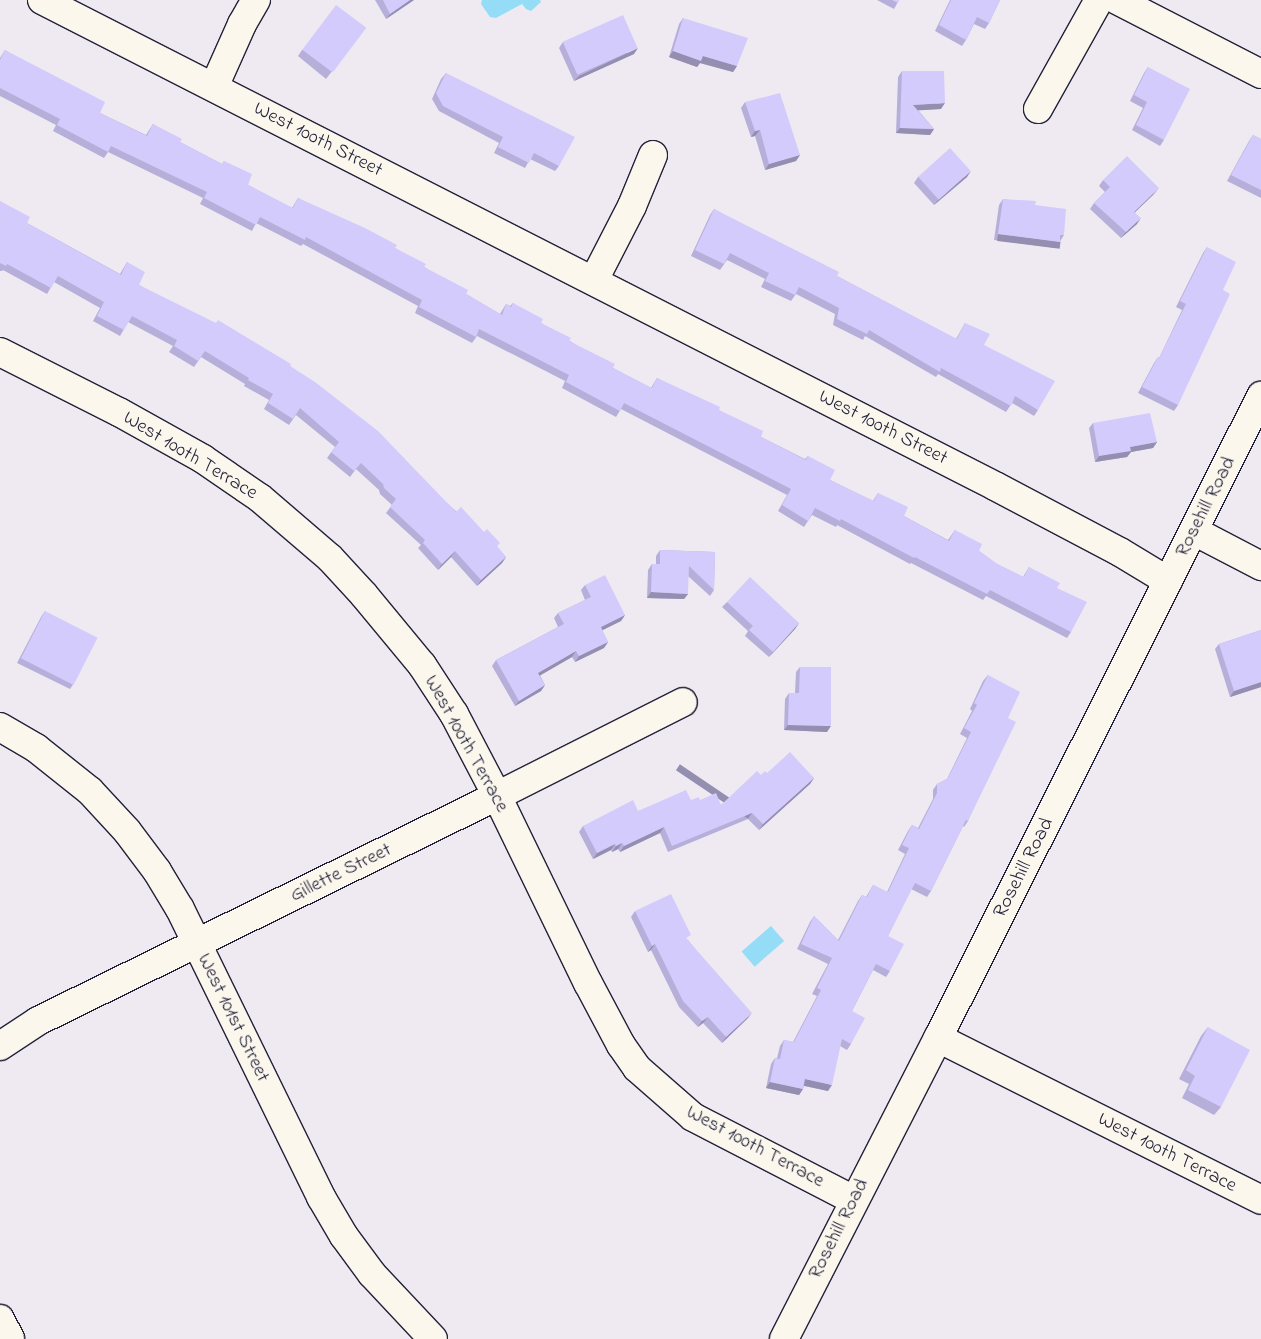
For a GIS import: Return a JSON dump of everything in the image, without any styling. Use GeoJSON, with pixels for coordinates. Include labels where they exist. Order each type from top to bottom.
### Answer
{"type":"FeatureCollection","features":[{"type":"Feature","properties":{"kind":"street","name":"West 100th Street"},"geometry":{"type":"LineString","coordinates":[[42,0],[1004,490],[1120,552],[1168,581]]}},
{"type":"Feature","properties":{"kind":"street"},"geometry":{"type":"LineString","coordinates":[[214,87],[242,24],[256,0]]}},
{"type":"Feature","properties":{"kind":"street"},"geometry":{"type":"LineString","coordinates":[[1038,108],[1099,0]]}},
{"type":"Feature","properties":{"kind":"street"},"geometry":{"type":"LineString","coordinates":[[1117,0],[1261,74]]}},
{"type":"Feature","properties":{"kind":"street"},"geometry":{"type":"LineString","coordinates":[[594,280],[628,214],[653,155]]}},
{"type":"Feature","properties":{"kind":"street","name":"West 100th Terrace"},"geometry":{"type":"LineString","coordinates":[[0,352],[119,412],[203,459],[260,498],[330,558],[364,595],[422,665],[454,714],[497,796],[588,982],[621,1045],[637,1068],[693,1117],[854,1200]]}},
{"type":"Feature","properties":{"kind":"street","name":"Rosehill Road"},"geometry":{"type":"LineString","coordinates":[[784,1339],[938,1038],[1261,396]]}},
{"type":"Feature","properties":{"kind":"street"},"geometry":{"type":"LineString","coordinates":[[1194,531],[1261,566]]}},
{"type":"Feature","properties":{"kind":"street","name":"Gillette Street"},"geometry":{"type":"LineString","coordinates":[[0,1046],[38,1021],[497,796],[683,702]]}},
{"type":"Feature","properties":{"kind":"street","name":"West 101st Street"},"geometry":{"type":"LineString","coordinates":[[0,727],[36,748],[90,791],[127,831],[157,871],[180,909],[321,1197],[344,1236],[372,1274],[433,1339]]}},
{"type":"Feature","properties":{"kind":"street","name":"West 100th Terrace"},"geometry":{"type":"LineString","coordinates":[[938,1038],[1259,1194]]}},
{"type":"Feature","properties":{"kind":"street"},"geometry":{"type":"LineString","coordinates":[[0,1319],[10,1339]]}},
{"type":"Feature","properties":{"kind":"water"},"geometry":{"type":"Polygon","coordinates":[[[482,0],[540,0],[541,2],[531,11],[522,4],[496,18],[490,17],[481,4],[482,0]]]}},
{"type":"Feature","properties":{"kind":"water"},"geometry":{"type":"Polygon","coordinates":[[[771,926],[784,941],[755,967],[742,952],[771,926]]]}},
{"type":"Feature","properties":{"kind":"building"},"geometry":{"type":"Polygon","coordinates":[[[383,0],[410,0],[390,14],[383,0]]]}},
{"type":"Feature","properties":{"kind":"building"},"geometry":{"type":"Polygon","coordinates":[[[951,0],[1000,0],[989,23],[977,17],[966,40],[939,25],[951,0]]]}},
{"type":"Feature","properties":{"kind":"building"},"geometry":{"type":"Polygon","coordinates":[[[336,5],[366,28],[333,73],[302,50],[336,5]]]}},
{"type":"Feature","properties":{"kind":"building"},"geometry":{"type":"Polygon","coordinates":[[[623,15],[638,48],[577,75],[563,42],[623,15]]]}},
{"type":"Feature","properties":{"kind":"building"},"geometry":{"type":"Polygon","coordinates":[[[683,18],[748,38],[737,66],[703,56],[701,61],[673,51],[683,18]]]}},
{"type":"Feature","properties":{"kind":"building"},"geometry":{"type":"Polygon","coordinates":[[[5,50],[105,102],[100,113],[147,136],[153,124],[182,139],[180,142],[222,164],[224,161],[252,174],[248,185],[293,208],[298,198],[365,228],[397,245],[395,248],[426,264],[424,267],[468,290],[466,294],[502,315],[506,304],[511,307],[513,303],[543,319],[541,323],[571,338],[569,341],[615,364],[613,368],[652,388],[657,378],[720,407],[719,410],[763,431],[761,437],[806,460],[808,456],[835,470],[830,480],[874,501],[878,493],[908,507],[904,516],[949,541],[955,530],[982,544],[979,551],[997,564],[1024,577],[1029,567],[1060,583],[1057,588],[1087,602],[1071,632],[990,590],[987,594],[841,519],[840,521],[815,508],[808,521],[782,505],[791,489],[624,403],[620,411],[566,382],[569,375],[479,329],[476,337],[419,307],[422,300],[306,237],[305,240],[260,217],[256,225],[204,198],[207,192],[111,146],[108,152],[57,125],[60,119],[0,88],[0,60],[5,50]]]}},
{"type":"Feature","properties":{"kind":"building"},"geometry":{"type":"Polygon","coordinates":[[[1148,67],[1190,89],[1164,140],[1136,125],[1147,102],[1134,95],[1148,67]]]}},
{"type":"Feature","properties":{"kind":"building"},"geometry":{"type":"Polygon","coordinates":[[[902,71],[944,71],[945,103],[913,105],[934,129],[900,128],[902,71]]]}},
{"type":"Feature","properties":{"kind":"building"},"geometry":{"type":"Polygon","coordinates":[[[446,73],[575,137],[559,166],[534,153],[529,163],[498,147],[503,137],[443,106],[436,93],[446,73]]]}},
{"type":"Feature","properties":{"kind":"building"},"geometry":{"type":"Polygon","coordinates":[[[780,93],[800,155],[769,164],[760,130],[755,131],[745,102],[780,93]]]}},
{"type":"Feature","properties":{"kind":"building"},"geometry":{"type":"Polygon","coordinates":[[[1253,135],[1261,139],[1261,190],[1231,175],[1253,135]]]}},
{"type":"Feature","properties":{"kind":"building"},"geometry":{"type":"Polygon","coordinates":[[[950,148],[971,171],[939,200],[918,177],[950,148]]]}},
{"type":"Feature","properties":{"kind":"building"},"geometry":{"type":"Polygon","coordinates":[[[1127,156],[1159,188],[1134,212],[1141,218],[1126,232],[1094,203],[1110,187],[1103,180],[1127,156]]]}},
{"type":"Feature","properties":{"kind":"building"},"geometry":{"type":"Polygon","coordinates":[[[1003,199],[1036,201],[1035,205],[1066,209],[1064,235],[1060,235],[1060,242],[998,234],[1003,199]]]}},
{"type":"Feature","properties":{"kind":"building"},"geometry":{"type":"Polygon","coordinates":[[[0,201],[30,217],[27,223],[121,275],[127,262],[145,272],[139,285],[216,323],[218,320],[291,364],[290,366],[315,382],[378,431],[456,512],[461,507],[484,532],[487,529],[500,543],[497,546],[506,557],[481,580],[455,551],[442,564],[423,543],[425,540],[390,507],[396,499],[384,488],[383,484],[361,463],[354,471],[331,452],[339,442],[300,408],[293,419],[268,403],[273,394],[248,380],[249,378],[205,351],[198,361],[174,346],[177,340],[132,316],[124,330],[97,316],[104,302],[58,276],[51,288],[7,264],[6,266],[0,263],[0,201]]]}},
{"type":"Feature","properties":{"kind":"building"},"geometry":{"type":"Polygon","coordinates":[[[714,209],[839,272],[837,276],[957,339],[965,323],[990,334],[984,345],[1055,381],[1038,410],[1015,396],[1011,406],[941,368],[940,372],[869,330],[867,334],[837,319],[839,308],[799,287],[795,295],[765,281],[769,273],[730,253],[724,264],[695,250],[714,209]]]}},
{"type":"Feature","properties":{"kind":"building"},"geometry":{"type":"Polygon","coordinates":[[[1207,247],[1236,262],[1223,290],[1230,294],[1178,405],[1142,387],[1186,304],[1180,301],[1207,247]]]}},
{"type":"Feature","properties":{"kind":"building"},"geometry":{"type":"Polygon","coordinates":[[[1150,413],[1157,442],[1130,447],[1131,451],[1099,456],[1093,423],[1150,413]]]}},
{"type":"Feature","properties":{"kind":"building"},"geometry":{"type":"Polygon","coordinates":[[[660,550],[715,552],[714,590],[689,566],[688,594],[651,592],[652,564],[660,564],[660,550]]]}},
{"type":"Feature","properties":{"kind":"building"},"geometry":{"type":"Polygon","coordinates":[[[605,575],[625,615],[601,627],[608,642],[579,656],[576,651],[538,673],[545,685],[519,701],[496,660],[564,624],[558,613],[591,597],[585,585],[605,575]]]}},
{"type":"Feature","properties":{"kind":"building"},"geometry":{"type":"Polygon","coordinates":[[[750,577],[799,623],[773,652],[749,630],[753,626],[727,602],[750,577]]]}},
{"type":"Feature","properties":{"kind":"building"},"geometry":{"type":"Polygon","coordinates":[[[45,611],[98,638],[74,685],[21,658],[45,611]]]}},
{"type":"Feature","properties":{"kind":"building"},"geometry":{"type":"Polygon","coordinates":[[[1261,630],[1261,682],[1234,691],[1219,644],[1261,630]]]}},
{"type":"Feature","properties":{"kind":"building"},"geometry":{"type":"Polygon","coordinates":[[[800,667],[831,667],[831,726],[788,725],[789,693],[799,693],[800,667]]]}},
{"type":"Feature","properties":{"kind":"building"},"geometry":{"type":"Polygon","coordinates":[[[988,675],[1020,692],[1008,718],[1016,722],[968,821],[966,820],[931,891],[915,883],[888,936],[904,944],[890,971],[876,964],[852,1011],[865,1018],[851,1044],[842,1039],[832,1085],[805,1079],[803,1089],[770,1082],[775,1058],[780,1059],[784,1040],[794,1042],[821,990],[817,988],[832,958],[801,944],[814,916],[839,941],[862,895],[867,897],[873,885],[888,892],[909,848],[902,845],[912,825],[919,829],[937,793],[937,784],[948,778],[971,732],[964,728],[977,705],[974,703],[988,675]]]}},
{"type":"Feature","properties":{"kind":"building"},"geometry":{"type":"Polygon","coordinates":[[[790,752],[814,778],[763,824],[752,813],[672,846],[664,827],[624,846],[622,843],[616,846],[615,844],[597,853],[583,826],[633,800],[638,811],[686,790],[691,800],[699,797],[700,800],[716,793],[721,805],[757,771],[761,775],[765,771],[767,773],[790,752]]]}},
{"type":"Feature","properties":{"kind":"building"},"geometry":{"type":"Polygon","coordinates":[[[671,894],[691,935],[686,938],[752,1013],[726,1037],[708,1017],[702,1021],[683,1001],[655,944],[652,946],[635,911],[671,894]]]}},
{"type":"Feature","properties":{"kind":"building"},"geometry":{"type":"Polygon","coordinates":[[[1208,1027],[1250,1050],[1221,1107],[1188,1090],[1195,1076],[1186,1070],[1208,1027]]]}}]}
